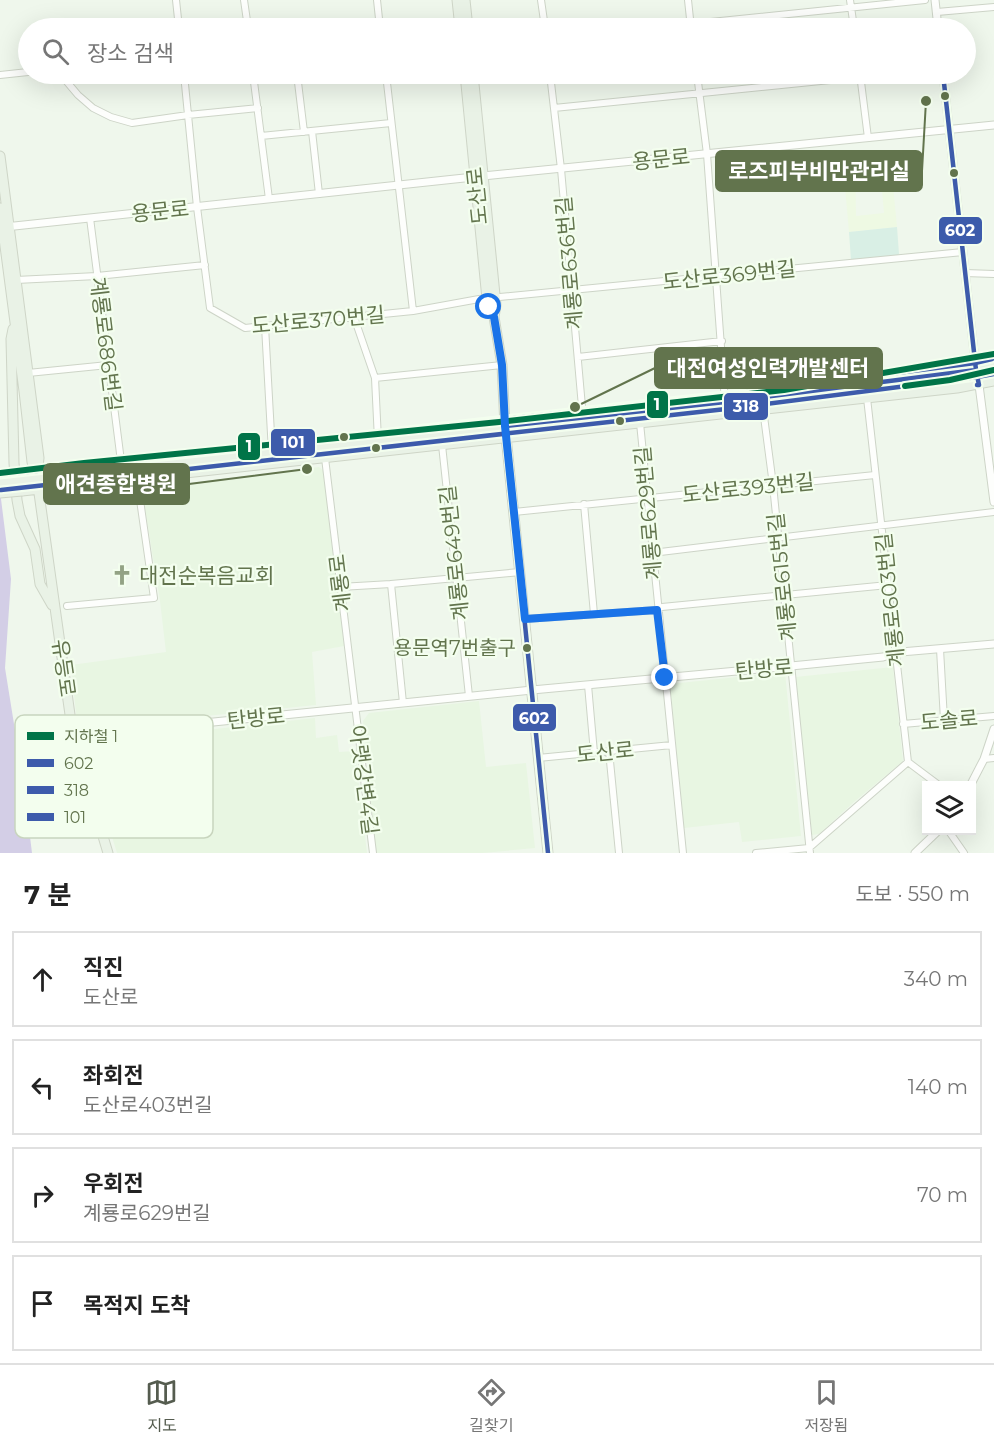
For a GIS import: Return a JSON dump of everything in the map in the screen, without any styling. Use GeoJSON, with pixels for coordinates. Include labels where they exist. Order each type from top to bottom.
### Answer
{"type":"FeatureCollection","features":[{"type":"Feature","properties":{"kind":"main road"},"geometry":{"type":"LineString","coordinates":[[457,0],[459,18]]}},
{"type":"Feature","properties":{"kind":"main road"},"geometry":{"type":"LineString","coordinates":[[465,0],[467,18]]}},
{"type":"Feature","properties":{"kind":"main road","name":"도산로"},"geometry":{"type":"LineString","coordinates":[[466,84],[492,299],[489,307],[494,317],[502,365],[505,426],[548,853]]}},
{"type":"Feature","properties":{"kind":"main road","name":"도산로"},"geometry":{"type":"LineString","coordinates":[[473,84],[479,177]]}},
{"type":"Feature","properties":{"kind":"main road","name":"유등로"},"geometry":{"type":"LineString","coordinates":[[0,156],[14,317],[32,462],[37,479]]}},
{"type":"Feature","properties":{"kind":"main road","name":"유등로"},"geometry":{"type":"LineString","coordinates":[[0,208],[16,280],[39,458],[38,490],[70,715]]}},
{"type":"Feature","properties":{"kind":"main road"},"geometry":{"type":"LineString","coordinates":[[14,317],[11,339],[17,500],[35,549],[40,584],[56,611]]}},
{"type":"Feature","properties":{"kind":"main road"},"geometry":{"type":"LineString","coordinates":[[0,483],[725,402],[994,366]]}},
{"type":"Feature","properties":{"kind":"main road"},"geometry":{"type":"LineString","coordinates":[[0,493],[867,398],[980,385],[994,381]]}},
{"type":"Feature","properties":{"kind":"main road","name":"유등로"},"geometry":{"type":"LineString","coordinates":[[104,838],[108,853]]}},
{"type":"Feature","properties":{"kind":"street"},"geometry":{"type":"LineString","coordinates":[[176,0],[178,18]]}},
{"type":"Feature","properties":{"kind":"street"},"geometry":{"type":"LineString","coordinates":[[244,0],[247,18]]}},
{"type":"Feature","properties":{"kind":"street"},"geometry":{"type":"LineString","coordinates":[[377,0],[379,18]]}},
{"type":"Feature","properties":{"kind":"street"},"geometry":{"type":"LineString","coordinates":[[541,0],[544,18]]}},
{"type":"Feature","properties":{"kind":"street"},"geometry":{"type":"LineString","coordinates":[[688,0],[690,18]]}},
{"type":"Feature","properties":{"kind":"street"},"geometry":{"type":"LineString","coordinates":[[850,0],[852,18]]}},
{"type":"Feature","properties":{"kind":"street"},"geometry":{"type":"LineString","coordinates":[[762,18],[925,0]]}},
{"type":"Feature","properties":{"kind":"street"},"geometry":{"type":"LineString","coordinates":[[935,0],[938,18]]}},
{"type":"Feature","properties":{"kind":"street"},"geometry":{"type":"LineString","coordinates":[[937,12],[994,7]]}},
{"type":"Feature","properties":{"kind":"street"},"geometry":{"type":"LineString","coordinates":[[0,75],[18,73]]}},
{"type":"Feature","properties":{"kind":"street"},"geometry":{"type":"LineString","coordinates":[[69,84],[93,108],[111,117],[132,123],[258,108]]}},
{"type":"Feature","properties":{"kind":"street","name":"도산로370번길"},"geometry":{"type":"LineString","coordinates":[[185,84],[210,308],[245,328],[413,311],[479,299],[492,299]]}},
{"type":"Feature","properties":{"kind":"street"},"geometry":{"type":"LineString","coordinates":[[254,84],[269,200]]}},
{"type":"Feature","properties":{"kind":"street"},"geometry":{"type":"LineString","coordinates":[[298,84],[304,132]]}},
{"type":"Feature","properties":{"kind":"street"},"geometry":{"type":"LineString","coordinates":[[387,84],[413,311]]}},
{"type":"Feature","properties":{"kind":"street","name":"계룡로636번길"},"geometry":{"type":"LineString","coordinates":[[551,84],[583,418]]}},
{"type":"Feature","properties":{"kind":"street"},"geometry":{"type":"LineString","coordinates":[[698,84],[707,154],[725,402]]}},
{"type":"Feature","properties":{"kind":"street"},"geometry":{"type":"LineString","coordinates":[[554,108],[780,84]]}},
{"type":"Feature","properties":{"kind":"street"},"geometry":{"type":"LineString","coordinates":[[861,84],[868,138]]}},
{"type":"Feature","properties":{"kind":"street"},"geometry":{"type":"LineString","coordinates":[[945,84],[976,370],[980,385],[994,502]]}},
{"type":"Feature","properties":{"kind":"street"},"geometry":{"type":"LineString","coordinates":[[261,136],[392,123]]}},
{"type":"Feature","properties":{"kind":"street","name":"용문로"},"geometry":{"type":"LineString","coordinates":[[6,227],[994,125]]}},
{"type":"Feature","properties":{"kind":"street"},"geometry":{"type":"LineString","coordinates":[[312,131],[319,194]]}},
{"type":"Feature","properties":{"kind":"street","name":"계룡로686번길"},"geometry":{"type":"LineString","coordinates":[[90,218],[122,469]]}},
{"type":"Feature","properties":{"kind":"street","name":"도산로369번길"},"geometry":{"type":"LineString","coordinates":[[492,299],[963,252]]}},
{"type":"Feature","properties":{"kind":"street"},"geometry":{"type":"LineString","coordinates":[[16,280],[97,276],[205,265]]}},
{"type":"Feature","properties":{"kind":"street"},"geometry":{"type":"LineString","coordinates":[[965,273],[994,274]]}},
{"type":"Feature","properties":{"kind":"street"},"geometry":{"type":"LineString","coordinates":[[354,317],[375,378],[378,440]]}},
{"type":"Feature","properties":{"kind":"street"},"geometry":{"type":"LineString","coordinates":[[265,326],[272,452]]}},
{"type":"Feature","properties":{"kind":"street","name":"계룡로636번길"},"geometry":{"type":"LineString","coordinates":[[578,357],[722,341]]}},
{"type":"Feature","properties":{"kind":"street"},"geometry":{"type":"LineString","coordinates":[[28,373],[108,365]]}},
{"type":"Feature","properties":{"kind":"street"},"geometry":{"type":"LineString","coordinates":[[375,378],[502,365]]}},
{"type":"Feature","properties":{"kind":"street","name":"계룡로603번길"},"geometry":{"type":"LineString","coordinates":[[867,398],[908,762]]}},
{"type":"Feature","properties":{"kind":"street","name":"계룡로615번길"},"geometry":{"type":"LineString","coordinates":[[763,409],[773,485],[809,850]]}},
{"type":"Feature","properties":{"kind":"street","name":"계룡로629번길"},"geometry":{"type":"LineString","coordinates":[[640,423],[683,853]]}},
{"type":"Feature","properties":{"kind":"street","name":"계룡로649번길"},"geometry":{"type":"LineString","coordinates":[[442,445],[468,696]]}},
{"type":"Feature","properties":{"kind":"street","name":"계룡로"},"geometry":{"type":"LineString","coordinates":[[325,458],[355,708]]}},
{"type":"Feature","properties":{"kind":"street","name":"도산로393번길"},"geometry":{"type":"LineString","coordinates":[[514,512],[875,475]]}},
{"type":"Feature","properties":{"kind":"street"},"geometry":{"type":"LineString","coordinates":[[67,606],[154,598],[136,479]]}},
{"type":"Feature","properties":{"kind":"street"},"geometry":{"type":"LineString","coordinates":[[584,504],[594,614]]}},
{"type":"Feature","properties":{"kind":"street"},"geometry":{"type":"LineString","coordinates":[[652,553],[994,512]]}},
{"type":"Feature","properties":{"kind":"street"},"geometry":{"type":"LineString","coordinates":[[340,587],[520,572]]}},
{"type":"Feature","properties":{"kind":"street"},"geometry":{"type":"LineString","coordinates":[[391,584],[403,703]]}},
{"type":"Feature","properties":{"kind":"street"},"geometry":{"type":"LineString","coordinates":[[525,619],[657,610],[662,607],[888,585]]}},
{"type":"Feature","properties":{"kind":"street","name":"탄방로"},"geometry":{"type":"LineString","coordinates":[[213,722],[883,657],[994,644]]}},
{"type":"Feature","properties":{"kind":"street"},"geometry":{"type":"LineString","coordinates":[[940,649],[944,720]]}},
{"type":"Feature","properties":{"kind":"street"},"geometry":{"type":"LineString","coordinates":[[588,685],[594,753]]}},
{"type":"Feature","properties":{"kind":"street","name":"아랫강변4길"},"geometry":{"type":"LineString","coordinates":[[355,708],[373,853]]}},
{"type":"Feature","properties":{"kind":"street","name":"도솔로"},"geometry":{"type":"LineString","coordinates":[[903,724],[994,716]]}},
{"type":"Feature","properties":{"kind":"street","name":"도솔로"},"geometry":{"type":"LineString","coordinates":[[973,781],[984,759],[994,729]]}},
{"type":"Feature","properties":{"kind":"street","name":"도산로"},"geometry":{"type":"LineString","coordinates":[[538,758],[672,745]]}},
{"type":"Feature","properties":{"kind":"street"},"geometry":{"type":"LineString","coordinates":[[609,752],[619,853]]}},
{"type":"Feature","properties":{"kind":"street"},"geometry":{"type":"LineString","coordinates":[[984,759],[994,758]]}},
{"type":"Feature","properties":{"kind":"street"},"geometry":{"type":"LineString","coordinates":[[756,853],[809,850],[908,762],[933,781]]}},
{"type":"Feature","properties":{"kind":"street"},"geometry":{"type":"LineString","coordinates":[[915,853],[935,835]]}},
{"type":"Feature","properties":{"kind":"street"},"geometry":{"type":"LineString","coordinates":[[951,835],[964,853]]}},
{"type":"Feature","properties":{"kind":"shaded area"},"geometry":{"type":"Polygon","coordinates":[[[855,152],[856,216],[884,213],[880,167],[891,165],[897,227],[849,232],[842,153],[855,152]]]}},
{"type":"Feature","properties":{"kind":"shaded area"},"geometry":{"type":"Polygon","coordinates":[[[897,227],[899,254],[894,260],[851,260],[849,232],[897,227]]]}},
{"type":"Feature","properties":{"kind":"shaded area"},"geometry":{"type":"Polygon","coordinates":[[[319,467],[325,472],[344,646],[312,652],[316,705],[213,715],[76,715],[71,665],[166,652],[142,489],[319,467]]]}},
{"type":"Feature","properties":{"kind":"shaded area"},"geometry":{"type":"Polygon","coordinates":[[[0,491],[11,579],[5,668],[15,730],[15,838],[30,838],[32,853],[0,853],[0,491]]]}},
{"type":"Feature","properties":{"kind":"shaded area"},"geometry":{"type":"Polygon","coordinates":[[[893,667],[903,761],[819,834],[812,835],[795,677],[893,667]]]}},
{"type":"Feature","properties":{"kind":"shaded area"},"geometry":{"type":"Polygon","coordinates":[[[785,672],[801,836],[742,842],[739,822],[684,828],[670,684],[785,672]]]}},
{"type":"Feature","properties":{"kind":"shaded area"},"geometry":{"type":"Polygon","coordinates":[[[479,701],[486,767],[526,763],[535,848],[483,853],[376,853],[363,721],[369,713],[479,701]]]}},
{"type":"Feature","properties":{"kind":"shaded area"},"geometry":{"type":"Polygon","coordinates":[[[315,718],[316,738],[337,735],[339,752],[355,751],[367,853],[117,853],[112,838],[213,838],[213,729],[315,718]]]}},
{"type":"Feature","properties":{"kind":"metro line","name":"1"},"geometry":{"type":"LineString","coordinates":[[0,473],[499,422],[784,390],[994,354]]}},
{"type":"Feature","properties":{"kind":"metro line","name":"1"},"geometry":{"type":"LineString","coordinates":[[905,386],[950,380],[994,370]]}},
{"type":"Feature","properties":{"kind":"transit line","name":"602"},"geometry":{"type":"LineString","coordinates":[[944,84],[979,385],[977,385]]}},
{"type":"Feature","properties":{"kind":"transit line","name":"101"},"geometry":{"type":"LineString","coordinates":[[0,475],[724,395],[992,359]]}},
{"type":"Feature","properties":{"kind":"transit line","name":"602"},"geometry":{"type":"LineString","coordinates":[[548,853],[505,426],[725,402],[976,370]]}},
{"type":"Feature","properties":{"kind":"transit line","name":"318"},"geometry":{"type":"LineString","coordinates":[[1,490],[726,409],[994,374]]}},
{"type":"Feature","properties":{"kind":"place","name":"로즈피부비만관리실"},"geometry":{"type":"Point","coordinates":[926,101]}},
{"type":"Feature","properties":{"kind":"place","name":"대전여성인력개발센터"},"geometry":{"type":"Point","coordinates":[575,407]}},
{"type":"Feature","properties":{"kind":"place","name":"애견종합병원"},"geometry":{"type":"Point","coordinates":[307,469]}},
{"type":"Feature","properties":{"kind":"place","name":"대전순복음교회"},"geometry":{"type":"Point","coordinates":[122,575]}},
{"type":"Feature","properties":{"kind":"place","name":"용문역7번출구"},"geometry":{"type":"Point","coordinates":[527,648]}},
{"type":"Feature","properties":{"kind":"route"},"geometry":{"type":"LineString","coordinates":[[489,307],[494,317],[502,365],[505,426],[525,619],[657,610],[665,678]]}}]}
